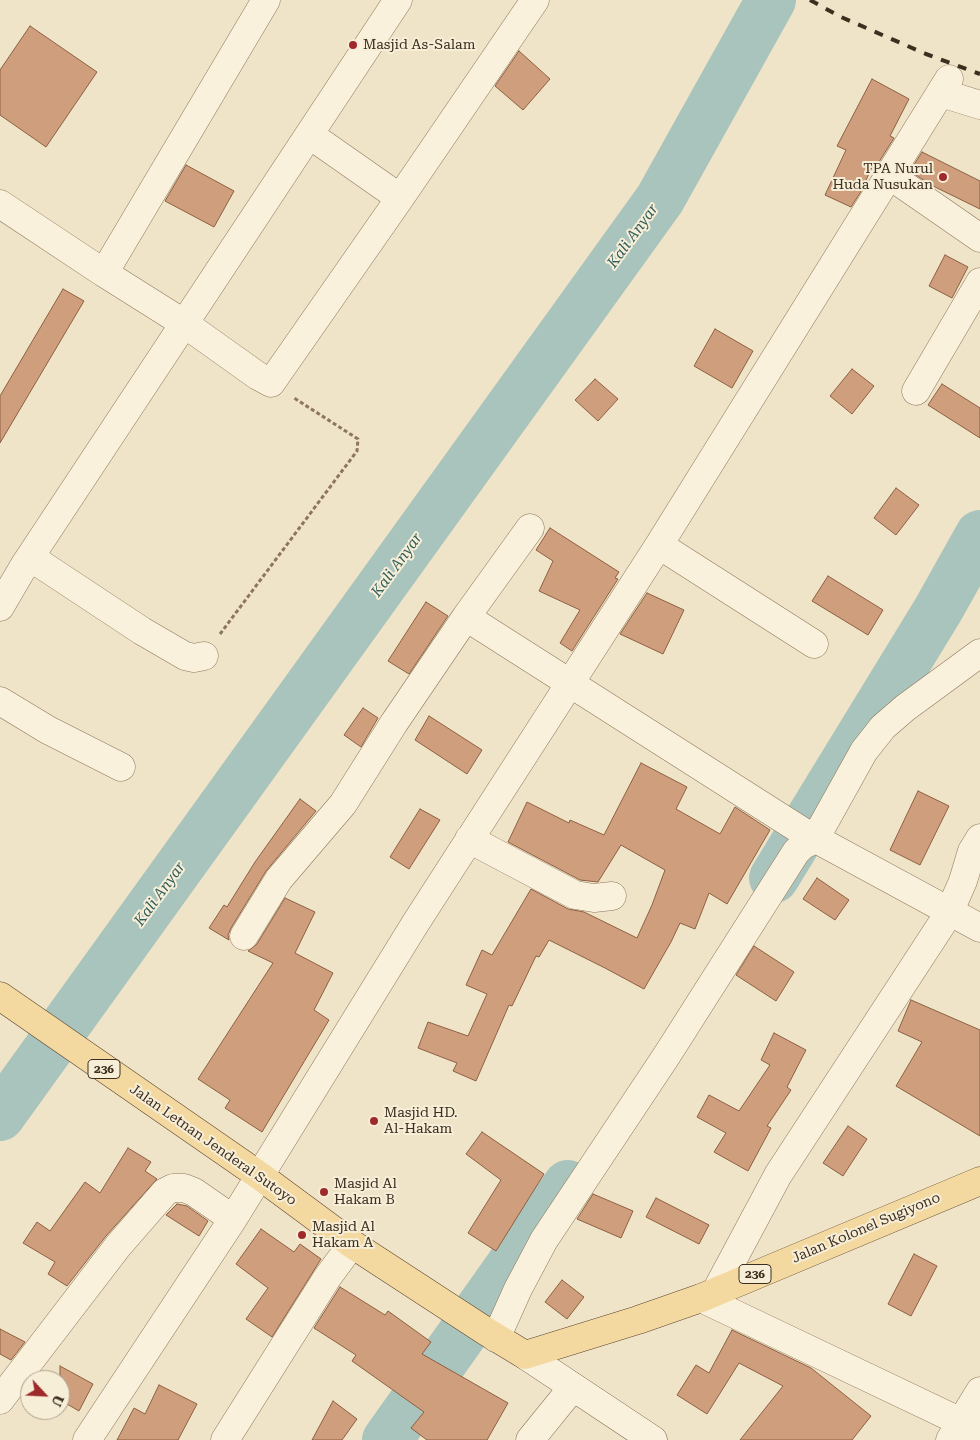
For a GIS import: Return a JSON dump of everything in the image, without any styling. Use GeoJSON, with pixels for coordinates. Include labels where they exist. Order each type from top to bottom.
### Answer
{"type":"FeatureCollection","features":[{"type":"Feature","properties":{"kind":"main road","name":"Jalan Letnan Jenderal Sutoyo"},"geometry":{"type":"LineString","coordinates":[[0,996],[260,1176],[352,1244],[491,1335],[525,1355]]}},
{"type":"Feature","properties":{"kind":"main road","name":"Jalan Kolonel Sugiyono"},"geometry":{"type":"LineString","coordinates":[[525,1355],[638,1320],[708,1294],[980,1181]]}},
{"type":"Feature","properties":{"kind":"street"},"geometry":{"type":"LineString","coordinates":[[104,273],[266,0]]}},
{"type":"Feature","properties":{"kind":"street"},"geometry":{"type":"LineString","coordinates":[[0,607],[30,557],[398,0]]}},
{"type":"Feature","properties":{"kind":"street"},"geometry":{"type":"LineString","coordinates":[[0,204],[185,324],[258,376],[271,383],[535,0]]}},
{"type":"Feature","properties":{"kind":"street"},"geometry":{"type":"LineString","coordinates":[[87,1440],[260,1176],[415,924],[659,546],[945,86],[980,106]]}},
{"type":"Feature","properties":{"kind":"street"},"geometry":{"type":"LineString","coordinates":[[310,134],[400,198]]}},
{"type":"Feature","properties":{"kind":"street"},"geometry":{"type":"LineString","coordinates":[[889,175],[980,238]]}},
{"type":"Feature","properties":{"kind":"street"},"geometry":{"type":"LineString","coordinates":[[916,391],[980,282]]}},
{"type":"Feature","properties":{"kind":"street"},"geometry":{"type":"LineString","coordinates":[[244,936],[279,879],[343,804],[394,723],[466,617],[530,528]]}},
{"type":"Feature","properties":{"kind":"street"},"geometry":{"type":"LineString","coordinates":[[659,546],[814,644]]}},
{"type":"Feature","properties":{"kind":"street"},"geometry":{"type":"LineString","coordinates":[[30,557],[142,631],[185,656],[194,658],[204,656]]}},
{"type":"Feature","properties":{"kind":"street"},"geometry":{"type":"LineString","coordinates":[[466,617],[810,836],[949,913],[980,928]]}},
{"type":"Feature","properties":{"kind":"street"},"geometry":{"type":"LineString","coordinates":[[491,1335],[549,1232],[672,1047],[796,852],[810,836],[864,751],[883,727],[934,685],[980,653]]}},
{"type":"Feature","properties":{"kind":"street"},"geometry":{"type":"LineString","coordinates":[[0,701],[48,730],[121,767]]}},
{"type":"Feature","properties":{"kind":"street"},"geometry":{"type":"LineString","coordinates":[[980,838],[972,851],[963,881],[949,913],[778,1175],[708,1294],[964,1431],[980,1391]]}},
{"type":"Feature","properties":{"kind":"street"},"geometry":{"type":"LineString","coordinates":[[469,839],[575,895],[594,898],[612,896]]}},
{"type":"Feature","properties":{"kind":"street"},"geometry":{"type":"LineString","coordinates":[[0,1400],[118,1246],[165,1192],[174,1188],[184,1188],[194,1192],[233,1218]]}},
{"type":"Feature","properties":{"kind":"street"},"geometry":{"type":"LineString","coordinates":[[225,1440],[326,1278],[352,1244]]}},
{"type":"Feature","properties":{"kind":"street","name":"Jalan Letnan Jenderal Sutoyo"},"geometry":{"type":"LineString","coordinates":[[525,1355],[653,1440]]}},
{"type":"Feature","properties":{"kind":"street"},"geometry":{"type":"LineString","coordinates":[[530,1440],[573,1386]]}},
{"type":"Feature","properties":{"kind":"path"},"geometry":{"type":"LineString","coordinates":[[204,656],[357,451],[358,439],[271,383]]}},
{"type":"Feature","properties":{"kind":"building"},"geometry":{"type":"Polygon","coordinates":[[[30,26],[97,72],[46,147],[0,115],[0,70],[30,26]]]}},
{"type":"Feature","properties":{"kind":"building"},"geometry":{"type":"Polygon","coordinates":[[[519,51],[550,79],[523,110],[495,86],[519,51]]]}},
{"type":"Feature","properties":{"kind":"building"},"geometry":{"type":"Polygon","coordinates":[[[872,79],[909,99],[890,136],[894,138],[877,165],[874,163],[851,207],[825,195],[846,150],[837,146],[872,79]]]}},
{"type":"Feature","properties":{"kind":"building","name":"TPA Nurul Huda Nusukan"},"geometry":{"type":"Polygon","coordinates":[[[922,152],[980,181],[980,209],[931,185],[910,171],[922,152]]]}},
{"type":"Feature","properties":{"kind":"building"},"geometry":{"type":"Polygon","coordinates":[[[186,165],[234,191],[214,227],[165,201],[186,165]]]}},
{"type":"Feature","properties":{"kind":"building"},"geometry":{"type":"Polygon","coordinates":[[[945,255],[968,267],[952,298],[929,286],[945,255]]]}},
{"type":"Feature","properties":{"kind":"building"},"geometry":{"type":"Polygon","coordinates":[[[63,289],[84,301],[0,443],[0,396],[63,289]]]}},
{"type":"Feature","properties":{"kind":"building"},"geometry":{"type":"Polygon","coordinates":[[[715,329],[753,351],[732,388],[694,366],[715,329]]]}},
{"type":"Feature","properties":{"kind":"building"},"geometry":{"type":"Polygon","coordinates":[[[852,369],[874,386],[852,414],[830,396],[852,369]]]}},
{"type":"Feature","properties":{"kind":"building"},"geometry":{"type":"Polygon","coordinates":[[[595,379],[618,399],[598,421],[575,400],[595,379]]]}},
{"type":"Feature","properties":{"kind":"building"},"geometry":{"type":"Polygon","coordinates":[[[942,384],[980,408],[980,438],[928,405],[942,384]]]}},
{"type":"Feature","properties":{"kind":"building"},"geometry":{"type":"Polygon","coordinates":[[[896,488],[919,505],[896,535],[874,518],[896,488]]]}},
{"type":"Feature","properties":{"kind":"building"},"geometry":{"type":"Polygon","coordinates":[[[550,528],[619,572],[615,578],[618,579],[572,651],[560,643],[580,610],[539,591],[553,561],[536,550],[550,528]]]}},
{"type":"Feature","properties":{"kind":"building"},"geometry":{"type":"Polygon","coordinates":[[[828,576],[883,610],[868,635],[812,601],[828,576]]]}},
{"type":"Feature","properties":{"kind":"building"},"geometry":{"type":"Polygon","coordinates":[[[647,593],[684,610],[663,654],[620,634],[647,593]]]}},
{"type":"Feature","properties":{"kind":"building"},"geometry":{"type":"Polygon","coordinates":[[[426,602],[448,616],[409,674],[388,661],[426,602]]]}},
{"type":"Feature","properties":{"kind":"building"},"geometry":{"type":"Polygon","coordinates":[[[363,708],[378,718],[361,747],[344,735],[363,708]]]}},
{"type":"Feature","properties":{"kind":"building"},"geometry":{"type":"Polygon","coordinates":[[[429,716],[482,750],[467,774],[415,740],[429,716]]]}},
{"type":"Feature","properties":{"kind":"building"},"geometry":{"type":"Polygon","coordinates":[[[641,763],[687,787],[676,809],[720,834],[735,807],[770,830],[727,904],[709,893],[695,929],[680,923],[644,989],[549,940],[539,957],[536,956],[512,1006],[509,1005],[476,1081],[453,1071],[457,1063],[418,1048],[428,1022],[468,1036],[487,994],[466,985],[482,950],[492,955],[531,889],[568,909],[584,912],[637,938],[665,870],[621,845],[598,882],[580,880],[508,842],[527,802],[569,823],[570,820],[604,835],[641,763]]]}},
{"type":"Feature","properties":{"kind":"building"},"geometry":{"type":"Polygon","coordinates":[[[918,791],[949,806],[920,865],[890,850],[918,791]]]}},
{"type":"Feature","properties":{"kind":"building"},"geometry":{"type":"Polygon","coordinates":[[[300,799],[316,811],[266,871],[231,928],[228,935],[229,940],[209,928],[224,905],[227,907],[255,862],[300,799]]]}},
{"type":"Feature","properties":{"kind":"building"},"geometry":{"type":"Polygon","coordinates":[[[420,809],[440,820],[409,869],[390,857],[420,809]]]}},
{"type":"Feature","properties":{"kind":"building"},"geometry":{"type":"Polygon","coordinates":[[[817,878],[849,900],[835,920],[803,899],[817,878]]]}},
{"type":"Feature","properties":{"kind":"building"},"geometry":{"type":"Polygon","coordinates":[[[285,898],[315,912],[295,953],[333,973],[314,1010],[329,1020],[262,1132],[225,1108],[230,1100],[198,1079],[273,963],[248,951],[257,944],[285,898]]]}},
{"type":"Feature","properties":{"kind":"building"},"geometry":{"type":"Polygon","coordinates":[[[754,946],[794,972],[776,1001],[736,975],[754,946]]]}},
{"type":"Feature","properties":{"kind":"building"},"geometry":{"type":"Polygon","coordinates":[[[911,1000],[980,1030],[980,1136],[896,1086],[922,1042],[898,1031],[911,1000]]]}},
{"type":"Feature","properties":{"kind":"building"},"geometry":{"type":"Polygon","coordinates":[[[774,1033],[806,1050],[787,1087],[791,1090],[767,1126],[771,1128],[748,1171],[714,1152],[726,1133],[697,1117],[709,1095],[739,1111],[770,1065],[761,1060],[774,1033]]]}},
{"type":"Feature","properties":{"kind":"building"},"geometry":{"type":"Polygon","coordinates":[[[848,1126],[867,1139],[843,1176],[823,1163],[848,1126]]]}},
{"type":"Feature","properties":{"kind":"building"},"geometry":{"type":"Polygon","coordinates":[[[482,1132],[544,1174],[496,1251],[468,1233],[501,1180],[466,1154],[482,1132]]]}},
{"type":"Feature","properties":{"kind":"building"},"geometry":{"type":"Polygon","coordinates":[[[128,1148],[151,1162],[145,1171],[157,1179],[106,1236],[67,1286],[48,1274],[55,1262],[23,1243],[37,1222],[50,1231],[85,1182],[100,1193],[128,1148]]]}},
{"type":"Feature","properties":{"kind":"building"},"geometry":{"type":"Polygon","coordinates":[[[593,1194],[633,1211],[621,1238],[577,1219],[593,1194]]]}},
{"type":"Feature","properties":{"kind":"building"},"geometry":{"type":"Polygon","coordinates":[[[656,1198],[709,1225],[699,1244],[646,1217],[656,1198]]]}},
{"type":"Feature","properties":{"kind":"building"},"geometry":{"type":"Polygon","coordinates":[[[177,1204],[187,1206],[208,1221],[199,1236],[166,1215],[177,1204]]]}},
{"type":"Feature","properties":{"kind":"building"},"geometry":{"type":"Polygon","coordinates":[[[261,1229],[294,1252],[300,1244],[321,1259],[272,1337],[246,1319],[268,1288],[236,1264],[261,1229]]]}},
{"type":"Feature","properties":{"kind":"building"},"geometry":{"type":"Polygon","coordinates":[[[914,1254],[937,1266],[911,1316],[888,1304],[914,1254]]]}},
{"type":"Feature","properties":{"kind":"building"},"geometry":{"type":"Polygon","coordinates":[[[562,1280],[584,1297],[567,1319],[545,1302],[562,1280]]]}},
{"type":"Feature","properties":{"kind":"building"},"geometry":{"type":"Polygon","coordinates":[[[340,1287],[385,1315],[388,1311],[431,1342],[422,1354],[508,1403],[487,1440],[427,1440],[411,1428],[424,1412],[352,1361],[356,1355],[314,1328],[340,1287]]]}},
{"type":"Feature","properties":{"kind":"building"},"geometry":{"type":"Polygon","coordinates":[[[0,1329],[25,1342],[11,1360],[0,1354],[0,1329]]]}},
{"type":"Feature","properties":{"kind":"building"},"geometry":{"type":"Polygon","coordinates":[[[732,1330],[811,1368],[871,1416],[852,1440],[740,1440],[783,1386],[739,1363],[707,1414],[677,1395],[696,1365],[709,1373],[732,1330]]]}},
{"type":"Feature","properties":{"kind":"building"},"geometry":{"type":"Polygon","coordinates":[[[70,1371],[93,1384],[79,1411],[70,1406],[70,1371]]]}},
{"type":"Feature","properties":{"kind":"building"},"geometry":{"type":"Polygon","coordinates":[[[159,1385],[197,1404],[178,1440],[117,1440],[134,1408],[145,1414],[159,1385]]]}},
{"type":"Feature","properties":{"kind":"building"},"geometry":{"type":"Polygon","coordinates":[[[333,1401],[357,1419],[342,1440],[312,1440],[333,1401]]]}},
{"type":"Feature","properties":{"kind":"waterway","name":"Kali Anyar"},"geometry":{"type":"LineString","coordinates":[[0,1116],[660,199],[771,0]]}},
{"type":"Feature","properties":{"kind":"waterway"},"geometry":{"type":"LineString","coordinates":[[774,878],[938,610],[980,535]]}},
{"type":"Feature","properties":{"kind":"waterway"},"geometry":{"type":"LineString","coordinates":[[387,1440],[568,1185]]}},
{"type":"Feature","properties":{"kind":"railway"},"geometry":{"type":"LineString","coordinates":[[810,0],[841,17],[926,54],[980,74]]}},
{"type":"Feature","properties":{"kind":"place","name":"Masjid As-Salam"},"geometry":{"type":"Point","coordinates":[353,45]}},
{"type":"Feature","properties":{"kind":"place","name":"TPA Nurul Huda Nusukan"},"geometry":{"type":"Point","coordinates":[943,177]}},
{"type":"Feature","properties":{"kind":"place","name":"Masjid HD. Al-Hakam"},"geometry":{"type":"Point","coordinates":[374,1121]}},
{"type":"Feature","properties":{"kind":"place","name":"Masjid Al Hakam B"},"geometry":{"type":"Point","coordinates":[324,1192]}},
{"type":"Feature","properties":{"kind":"place","name":"Masjid Al Hakam A"},"geometry":{"type":"Point","coordinates":[302,1235]}}]}
